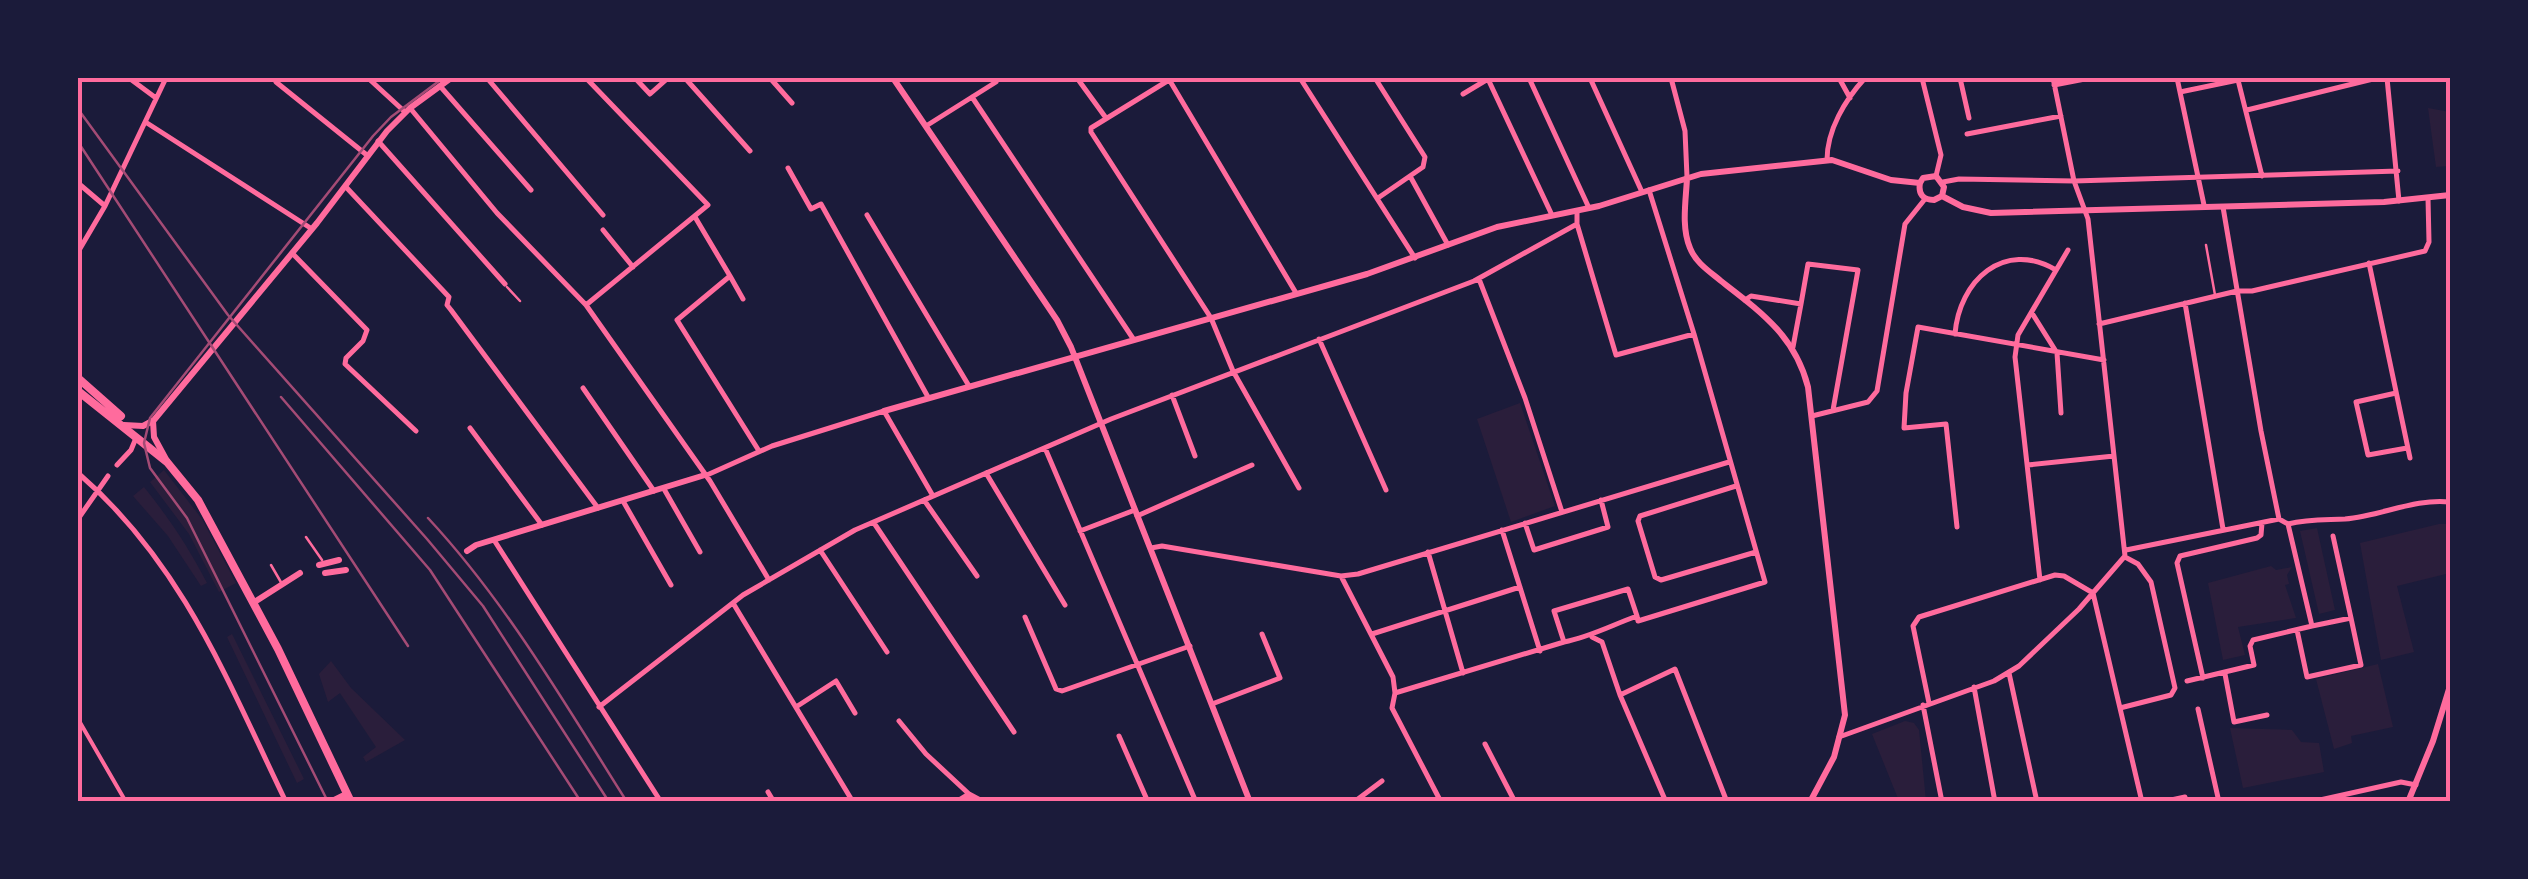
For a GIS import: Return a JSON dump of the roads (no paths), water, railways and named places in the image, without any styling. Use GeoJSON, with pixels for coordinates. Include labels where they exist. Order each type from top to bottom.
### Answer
{"type":"FeatureCollection","features":[{"type":"Feature","properties":{"kind":"main road"},"geometry":{"type":"LineString","coordinates":[[78,378],[167,462],[198,500],[349,797]]}},
{"type":"Feature","properties":{"kind":"main road"},"geometry":{"type":"LineString","coordinates":[[78,390],[131,429]]}},
{"type":"Feature","properties":{"kind":"street"},"geometry":{"type":"LineString","coordinates":[[130,78],[156,98]]}},
{"type":"Feature","properties":{"kind":"street"},"geometry":{"type":"LineString","coordinates":[[78,252],[147,123],[166,78]]}},
{"type":"Feature","properties":{"kind":"street"},"geometry":{"type":"LineString","coordinates":[[279,78],[276,82],[368,156]]}},
{"type":"Feature","properties":{"kind":"street"},"geometry":{"type":"LineString","coordinates":[[368,78],[407,110],[497,214],[586,305],[705,475],[769,580]]}},
{"type":"Feature","properties":{"kind":"street"},"geometry":{"type":"LineString","coordinates":[[118,465],[131,450],[131,429],[154,420],[312,230],[378,141],[407,110],[451,78]]}},
{"type":"Feature","properties":{"kind":"street"},"geometry":{"type":"LineString","coordinates":[[488,78],[604,215]]}},
{"type":"Feature","properties":{"kind":"street"},"geometry":{"type":"LineString","coordinates":[[586,78],[708,206],[586,305]]}},
{"type":"Feature","properties":{"kind":"street"},"geometry":{"type":"LineString","coordinates":[[635,78],[650,94],[668,78]]}},
{"type":"Feature","properties":{"kind":"street"},"geometry":{"type":"LineString","coordinates":[[685,78],[750,151]]}},
{"type":"Feature","properties":{"kind":"street"},"geometry":{"type":"LineString","coordinates":[[770,78],[792,102]]}},
{"type":"Feature","properties":{"kind":"street"},"geometry":{"type":"LineString","coordinates":[[894,78],[1057,320],[1152,548],[1250,802]]}},
{"type":"Feature","properties":{"kind":"street"},"geometry":{"type":"LineString","coordinates":[[926,126],[996,82],[993,78]]}},
{"type":"Feature","properties":{"kind":"street"},"geometry":{"type":"LineString","coordinates":[[1078,78],[1106,118]]}},
{"type":"Feature","properties":{"kind":"street"},"geometry":{"type":"LineString","coordinates":[[1300,78],[1415,258]]}},
{"type":"Feature","properties":{"kind":"street"},"geometry":{"type":"LineString","coordinates":[[1375,78],[1424,152],[1423,167],[1378,198]]}},
{"type":"Feature","properties":{"kind":"street"},"geometry":{"type":"LineString","coordinates":[[1463,94],[1490,78],[1551,213]]}},
{"type":"Feature","properties":{"kind":"street"},"geometry":{"type":"LineString","coordinates":[[1529,78],[1589,208]]}},
{"type":"Feature","properties":{"kind":"street"},"geometry":{"type":"LineString","coordinates":[[1564,642],[1554,611],[1628,589],[1638,621],[1765,582],[1694,334],[1645,191],[1590,78]]}},
{"type":"Feature","properties":{"kind":"street"},"geometry":{"type":"LineString","coordinates":[[1671,78],[1685,130],[1685,224],[1690,250],[1702,266],[1772,321],[1794,347],[1804,373],[1845,715],[1826,774],[1810,802]]}},
{"type":"Feature","properties":{"kind":"street"},"geometry":{"type":"LineString","coordinates":[[1839,78],[1850,98]]}},
{"type":"Feature","properties":{"kind":"street"},"geometry":{"type":"LineString","coordinates":[[1827,160],[1828,141],[1865,78]]}},
{"type":"Feature","properties":{"kind":"street"},"geometry":{"type":"LineString","coordinates":[[1922,78],[1941,155],[1942,196]]}},
{"type":"Feature","properties":{"kind":"street"},"geometry":{"type":"LineString","coordinates":[[1960,78],[1969,118]]}},
{"type":"Feature","properties":{"kind":"street"},"geometry":{"type":"LineString","coordinates":[[2087,78],[2054,81],[2074,180],[2086,210],[2125,553],[2151,582],[2175,688],[2171,696],[2120,708]]}},
{"type":"Feature","properties":{"kind":"street"},"geometry":{"type":"LineString","coordinates":[[2177,78],[2204,205]]}},
{"type":"Feature","properties":{"kind":"street"},"geometry":{"type":"LineString","coordinates":[[2246,110],[2376,78]]}},
{"type":"Feature","properties":{"kind":"street"},"geometry":{"type":"LineString","coordinates":[[2388,78],[2399,201]]}},
{"type":"Feature","properties":{"kind":"street"},"geometry":{"type":"LineString","coordinates":[[1296,293],[1169,79],[1091,128],[1211,318],[1233,371],[1300,488]]}},
{"type":"Feature","properties":{"kind":"street"},"geometry":{"type":"LineString","coordinates":[[2180,92],[2238,80],[2262,176]]}},
{"type":"Feature","properties":{"kind":"street"},"geometry":{"type":"LineString","coordinates":[[440,86],[531,190]]}},
{"type":"Feature","properties":{"kind":"street"},"geometry":{"type":"LineString","coordinates":[[972,97],[1134,340]]}},
{"type":"Feature","properties":{"kind":"street"},"geometry":{"type":"LineString","coordinates":[[1966,134],[2062,116]]}},
{"type":"Feature","properties":{"kind":"street"},"geometry":{"type":"LineString","coordinates":[[147,123],[312,230]]}},
{"type":"Feature","properties":{"kind":"street"},"geometry":{"type":"LineString","coordinates":[[378,141],[505,284]]}},
{"type":"Feature","properties":{"kind":"street"},"geometry":{"type":"LineString","coordinates":[[466,550],[705,475],[759,451],[928,397],[1415,258],[1497,227],[1589,208],[1687,178],[1827,160],[1840,160],[1891,180],[1920,183],[1930,175],[1940,179],[2074,180],[2398,171]]}},
{"type":"Feature","properties":{"kind":"street"},"geometry":{"type":"LineString","coordinates":[[788,168],[811,209],[821,204],[928,397]]}},
{"type":"Feature","properties":{"kind":"street"},"geometry":{"type":"LineString","coordinates":[[1410,176],[1448,245]]}},
{"type":"Feature","properties":{"kind":"street"},"geometry":{"type":"LineString","coordinates":[[78,182],[105,206]]}},
{"type":"Feature","properties":{"kind":"street"},"geometry":{"type":"LineString","coordinates":[[1920,183],[1921,195],[1926,199],[1942,196]]}},
{"type":"Feature","properties":{"kind":"street"},"geometry":{"type":"LineString","coordinates":[[346,186],[449,297],[447,305],[598,508]]}},
{"type":"Feature","properties":{"kind":"street"},"geometry":{"type":"LineString","coordinates":[[1942,196],[1962,207],[1991,213],[2399,201],[2449,195],[2450,207]]}},
{"type":"Feature","properties":{"kind":"street"},"geometry":{"type":"LineString","coordinates":[[2098,324],[2426,252],[2428,198]]}},
{"type":"Feature","properties":{"kind":"street"},"geometry":{"type":"LineString","coordinates":[[1812,416],[1868,402],[1877,391],[1904,224],[1926,199]]}},
{"type":"Feature","properties":{"kind":"street"},"geometry":{"type":"LineString","coordinates":[[2223,205],[2279,519]]}},
{"type":"Feature","properties":{"kind":"street"},"geometry":{"type":"LineString","coordinates":[[1576,210],[1576,224],[1616,355],[1694,334]]}},
{"type":"Feature","properties":{"kind":"street"},"geometry":{"type":"LineString","coordinates":[[867,215],[969,386]]}},
{"type":"Feature","properties":{"kind":"street"},"geometry":{"type":"LineString","coordinates":[[695,217],[743,299]]}},
{"type":"Feature","properties":{"kind":"street"},"geometry":{"type":"LineString","coordinates":[[599,707],[733,603],[873,522],[1099,424],[1479,279],[1576,224]]}},
{"type":"Feature","properties":{"kind":"street"},"geometry":{"type":"LineString","coordinates":[[603,230],[633,268]]}},
{"type":"Feature","properties":{"kind":"street"},"geometry":{"type":"LineString","coordinates":[[2040,580],[2016,344],[2068,250]]}},
{"type":"Feature","properties":{"kind":"street"},"geometry":{"type":"LineString","coordinates":[[292,253],[366,330],[363,341],[345,364],[416,431]]}},
{"type":"Feature","properties":{"kind":"street"},"geometry":{"type":"LineString","coordinates":[[1956,334],[1962,300],[1968,288],[1987,271],[2023,260],[2037,261],[2056,270]]}},
{"type":"Feature","properties":{"kind":"street"},"geometry":{"type":"LineString","coordinates":[[2368,263],[2410,458]]}},
{"type":"Feature","properties":{"kind":"street"},"geometry":{"type":"LineString","coordinates":[[1794,347],[1808,264],[1858,270],[1833,410]]}},
{"type":"Feature","properties":{"kind":"street"},"geometry":{"type":"LineString","coordinates":[[730,276],[677,320],[759,451]]}},
{"type":"Feature","properties":{"kind":"street"},"geometry":{"type":"LineString","coordinates":[[1479,279],[1525,398],[1562,512]]}},
{"type":"Feature","properties":{"kind":"street"},"geometry":{"type":"LineString","coordinates":[[1746,300],[1751,296],[1801,304]]}},
{"type":"Feature","properties":{"kind":"street"},"geometry":{"type":"LineString","coordinates":[[2185,303],[2223,529]]}},
{"type":"Feature","properties":{"kind":"street"},"geometry":{"type":"LineString","coordinates":[[2031,312],[2057,352],[2062,412]]}},
{"type":"Feature","properties":{"kind":"street"},"geometry":{"type":"LineString","coordinates":[[1957,527],[1946,424],[1904,428],[1918,327],[2104,360]]}},
{"type":"Feature","properties":{"kind":"street"},"geometry":{"type":"LineString","coordinates":[[1319,339],[1386,490]]}},
{"type":"Feature","properties":{"kind":"street"},"geometry":{"type":"LineString","coordinates":[[583,388],[654,491]]}},
{"type":"Feature","properties":{"kind":"street"},"geometry":{"type":"LineString","coordinates":[[2396,393],[2356,402],[2368,455],[2407,448]]}},
{"type":"Feature","properties":{"kind":"street"},"geometry":{"type":"LineString","coordinates":[[1172,395],[1195,456]]}},
{"type":"Feature","properties":{"kind":"street"},"geometry":{"type":"LineString","coordinates":[[884,411],[934,496]]}},
{"type":"Feature","properties":{"kind":"street"},"geometry":{"type":"LineString","coordinates":[[154,420],[154,437],[167,462]]}},
{"type":"Feature","properties":{"kind":"street"},"geometry":{"type":"LineString","coordinates":[[470,428],[542,525]]}},
{"type":"Feature","properties":{"kind":"street"},"geometry":{"type":"LineString","coordinates":[[1045,448],[1196,802]]}},
{"type":"Feature","properties":{"kind":"street"},"geometry":{"type":"LineString","coordinates":[[2026,465],[2114,456]]}},
{"type":"Feature","properties":{"kind":"street"},"geometry":{"type":"LineString","coordinates":[[1152,548],[1162,546],[1341,576],[1729,462]]}},
{"type":"Feature","properties":{"kind":"street"},"geometry":{"type":"LineString","coordinates":[[1080,531],[1136,513],[1252,465]]}},
{"type":"Feature","properties":{"kind":"street"},"geometry":{"type":"LineString","coordinates":[[78,472],[98,490],[171,577],[194,611],[286,802]]}},
{"type":"Feature","properties":{"kind":"street"},"geometry":{"type":"LineString","coordinates":[[986,473],[1065,605]]}},
{"type":"Feature","properties":{"kind":"street"},"geometry":{"type":"LineString","coordinates":[[78,519],[108,476]]}},
{"type":"Feature","properties":{"kind":"street"},"geometry":{"type":"LineString","coordinates":[[1736,486],[1640,516],[1638,521],[1655,576],[1662,580],[1756,552]]}},
{"type":"Feature","properties":{"kind":"street"},"geometry":{"type":"LineString","coordinates":[[664,488],[700,552]]}},
{"type":"Feature","properties":{"kind":"street"},"geometry":{"type":"LineString","coordinates":[[924,500],[977,576]]}},
{"type":"Feature","properties":{"kind":"street"},"geometry":{"type":"LineString","coordinates":[[1524,523],[1534,550],[1608,527],[1600,500]]}},
{"type":"Feature","properties":{"kind":"street"},"geometry":{"type":"LineString","coordinates":[[1839,738],[2009,672],[2046,642],[2125,553],[2279,519],[2288,524],[2315,518],[2344,519],[2432,500],[2450,502]]}},
{"type":"Feature","properties":{"kind":"street"},"geometry":{"type":"LineString","coordinates":[[623,501],[671,585]]}},
{"type":"Feature","properties":{"kind":"street"},"geometry":{"type":"LineString","coordinates":[[873,522],[1014,732]]}},
{"type":"Feature","properties":{"kind":"street"},"geometry":{"type":"LineString","coordinates":[[2203,678],[2178,562],[2180,556],[2257,538],[2262,523]]}},
{"type":"Feature","properties":{"kind":"street"},"geometry":{"type":"LineString","coordinates":[[2288,524],[2312,626]]}},
{"type":"Feature","properties":{"kind":"street"},"geometry":{"type":"LineString","coordinates":[[1502,530],[1540,651]]}},
{"type":"Feature","properties":{"kind":"street"},"geometry":{"type":"LineString","coordinates":[[2297,630],[2307,677],[2361,665],[2333,536]]}},
{"type":"Feature","properties":{"kind":"street"},"geometry":{"type":"LineString","coordinates":[[494,540],[662,802]]}},
{"type":"Feature","properties":{"kind":"street"},"geometry":{"type":"LineString","coordinates":[[820,550],[887,652]]}},
{"type":"Feature","properties":{"kind":"street"},"geometry":{"type":"LineString","coordinates":[[1428,552],[1463,674]]}},
{"type":"Feature","properties":{"kind":"street"},"geometry":{"type":"LineString","coordinates":[[322,564],[340,560]]}},
{"type":"Feature","properties":{"kind":"street"},"geometry":{"type":"LineString","coordinates":[[325,573],[346,570]]}},
{"type":"Feature","properties":{"kind":"street"},"geometry":{"type":"LineString","coordinates":[[253,602],[302,575]]}},
{"type":"Feature","properties":{"kind":"street"},"geometry":{"type":"LineString","coordinates":[[1341,576],[1392,676],[1392,708],[1441,802]]}},
{"type":"Feature","properties":{"kind":"street"},"geometry":{"type":"LineString","coordinates":[[1942,802],[1915,621],[1919,616],[2064,576],[2093,593],[2142,802]]}},
{"type":"Feature","properties":{"kind":"street"},"geometry":{"type":"LineString","coordinates":[[1372,634],[1520,588]]}},
{"type":"Feature","properties":{"kind":"street"},"geometry":{"type":"LineString","coordinates":[[733,603],[853,802]]}},
{"type":"Feature","properties":{"kind":"street"},"geometry":{"type":"LineString","coordinates":[[1395,693],[1592,636],[1598,630],[1637,616]]}},
{"type":"Feature","properties":{"kind":"street"},"geometry":{"type":"LineString","coordinates":[[1025,617],[1056,689],[1062,691],[1190,646]]}},
{"type":"Feature","properties":{"kind":"street"},"geometry":{"type":"LineString","coordinates":[[2187,681],[2254,665],[2250,646],[2253,640],[2351,618]]}},
{"type":"Feature","properties":{"kind":"street"},"geometry":{"type":"LineString","coordinates":[[1212,704],[1280,678],[1262,634]]}},
{"type":"Feature","properties":{"kind":"street"},"geometry":{"type":"LineString","coordinates":[[1592,636],[1602,642],[1666,802]]}},
{"type":"Feature","properties":{"kind":"street"},"geometry":{"type":"LineString","coordinates":[[1620,695],[1675,669],[1726,802]]}},
{"type":"Feature","properties":{"kind":"street"},"geometry":{"type":"LineString","coordinates":[[2009,672],[2037,802]]}},
{"type":"Feature","properties":{"kind":"street"},"geometry":{"type":"LineString","coordinates":[[2224,674],[2234,722],[2268,715]]}},
{"type":"Feature","properties":{"kind":"street"},"geometry":{"type":"LineString","coordinates":[[796,706],[836,682],[855,713]]}},
{"type":"Feature","properties":{"kind":"street"},"geometry":{"type":"LineString","coordinates":[[2408,802],[2450,686]]}},
{"type":"Feature","properties":{"kind":"street"},"geometry":{"type":"LineString","coordinates":[[1974,688],[1994,802]]}},
{"type":"Feature","properties":{"kind":"street"},"geometry":{"type":"LineString","coordinates":[[2198,708],[2219,802]]}},
{"type":"Feature","properties":{"kind":"street"},"geometry":{"type":"LineString","coordinates":[[78,720],[126,802]]}},
{"type":"Feature","properties":{"kind":"street"},"geometry":{"type":"LineString","coordinates":[[899,721],[926,754],[969,794],[984,802]]}},
{"type":"Feature","properties":{"kind":"street"},"geometry":{"type":"LineString","coordinates":[[1119,736],[1148,802]]}},
{"type":"Feature","properties":{"kind":"street"},"geometry":{"type":"LineString","coordinates":[[1485,744],[1514,802]]}},
{"type":"Feature","properties":{"kind":"street"},"geometry":{"type":"LineString","coordinates":[[1354,802],[1382,781]]}},
{"type":"Feature","properties":{"kind":"street"},"geometry":{"type":"LineString","coordinates":[[2311,802],[2402,782],[2416,785]]}},
{"type":"Feature","properties":{"kind":"street"},"geometry":{"type":"LineString","coordinates":[[768,792],[774,802]]}},
{"type":"Feature","properties":{"kind":"street"},"geometry":{"type":"LineString","coordinates":[[956,802],[969,794]]}},
{"type":"Feature","properties":{"kind":"street"},"geometry":{"type":"LineString","coordinates":[[2162,802],[2185,796]]}},
{"type":"Feature","properties":{"kind":"street"},"geometry":{"type":"LineString","coordinates":[[329,802],[349,797]]}},
{"type":"Feature","properties":{"kind":"lane"},"geometry":{"type":"LineString","coordinates":[[2206,245],[2215,296]]}},
{"type":"Feature","properties":{"kind":"lane"},"geometry":{"type":"LineString","coordinates":[[505,284],[520,301]]}},
{"type":"Feature","properties":{"kind":"lane"},"geometry":{"type":"LineString","coordinates":[[306,537],[322,564],[336,571]]}},
{"type":"Feature","properties":{"kind":"lane"},"geometry":{"type":"LineString","coordinates":[[271,564],[287,583]]}},
{"type":"Feature","properties":{"kind":"tram line"},"geometry":{"type":"LineString","coordinates":[[328,802],[187,518],[150,468],[144,443],[150,418],[373,136],[391,117],[443,78]]}},
{"type":"Feature","properties":{"kind":"railway"},"geometry":{"type":"LineString","coordinates":[[78,109],[228,315],[483,606],[609,802]]}},
{"type":"Feature","properties":{"kind":"railway"},"geometry":{"type":"LineString","coordinates":[[78,142],[408,646]]}},
{"type":"Feature","properties":{"kind":"railway"},"geometry":{"type":"LineString","coordinates":[[281,397],[430,570],[581,802]]}},
{"type":"Feature","properties":{"kind":"railway"},"geometry":{"type":"LineString","coordinates":[[428,518],[509,619],[627,802]]}}]}
